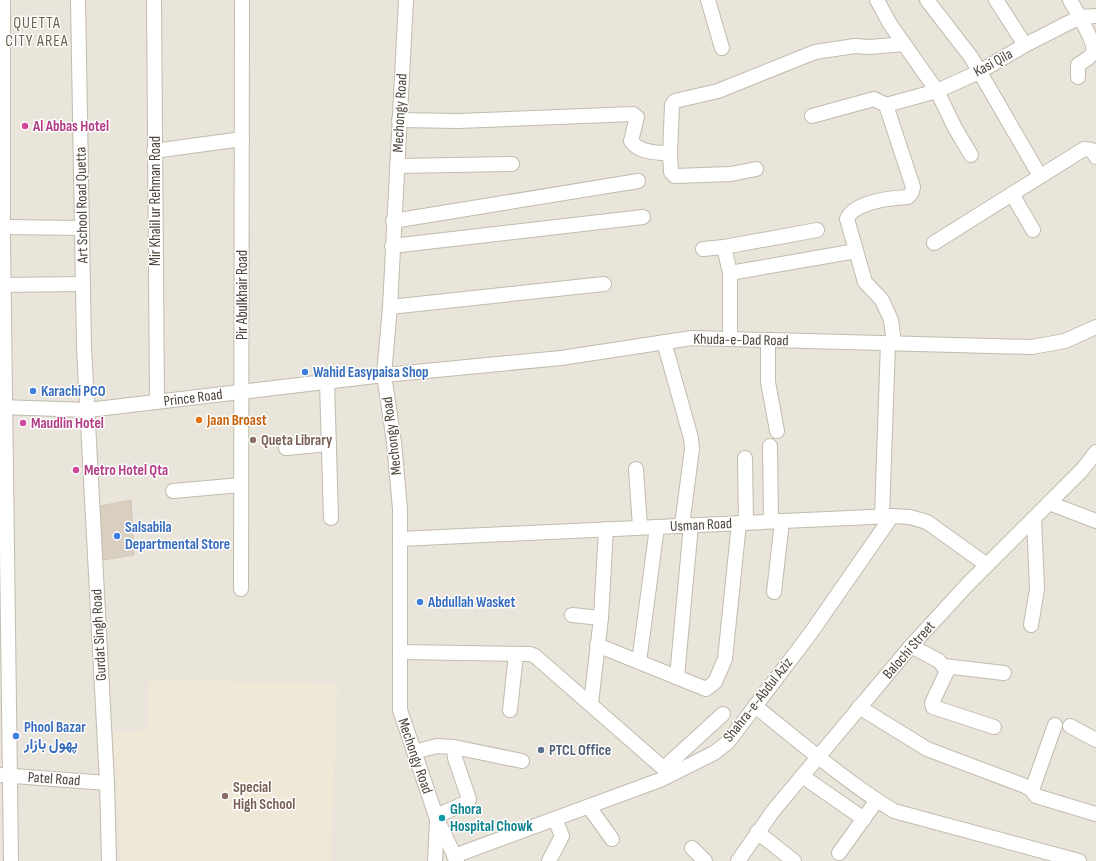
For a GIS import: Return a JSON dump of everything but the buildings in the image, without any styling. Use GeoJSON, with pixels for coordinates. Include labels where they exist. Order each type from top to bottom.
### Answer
{"type":"FeatureCollection","features":[{"type":"Feature","properties":{"kind":"street"},"geometry":{"type":"LineString","coordinates":[[3,0],[2,285],[5,776],[11,861]]}},
{"type":"Feature","properties":{"kind":"street","name":"Art School Road Quetta"},"geometry":{"type":"LineString","coordinates":[[78,0],[83,284],[88,410]]}},
{"type":"Feature","properties":{"kind":"street","name":"Mir Khalil ur Rehman Road"},"geometry":{"type":"LineString","coordinates":[[154,0],[156,402]]}},
{"type":"Feature","properties":{"kind":"street","name":"Pir Abulkhair Road"},"geometry":{"type":"LineString","coordinates":[[240,589],[242,392],[242,0]]}},
{"type":"Feature","properties":{"kind":"street","name":"Mechongy Road"},"geometry":{"type":"LineString","coordinates":[[406,0],[399,120],[398,166],[393,221],[390,307],[384,375],[394,442],[400,501],[400,710],[436,818],[456,858]]}},
{"type":"Feature","properties":{"kind":"street"},"geometry":{"type":"LineString","coordinates":[[708,0],[722,48]]}},
{"type":"Feature","properties":{"kind":"street"},"geometry":{"type":"LineString","coordinates":[[877,0],[890,24],[936,91],[971,155]]}},
{"type":"Feature","properties":{"kind":"street"},"geometry":{"type":"LineString","coordinates":[[927,0],[971,56],[1040,176]]}},
{"type":"Feature","properties":{"kind":"street"},"geometry":{"type":"LineString","coordinates":[[996,0],[1025,45]]}},
{"type":"Feature","properties":{"kind":"street"},"geometry":{"type":"LineString","coordinates":[[1070,0],[1094,49],[1092,54],[1078,65],[1078,77]]}},
{"type":"Feature","properties":{"kind":"street","name":"Kasi Qila"},"geometry":{"type":"LineString","coordinates":[[886,105],[936,91],[979,72],[1025,45],[1080,18],[1096,16]]}},
{"type":"Feature","properties":{"kind":"street"},"geometry":{"type":"LineString","coordinates":[[756,169],[732,174],[675,176],[671,172],[670,154],[672,105],[675,101],[718,91],[816,52],[855,46],[870,47],[904,44]]}},
{"type":"Feature","properties":{"kind":"street"},"geometry":{"type":"LineString","coordinates":[[812,116],[874,100],[886,105],[912,187],[912,192],[908,197],[894,198],[857,207],[849,213],[847,219],[865,282],[882,300],[891,320],[887,516]]}},
{"type":"Feature","properties":{"kind":"street"},"geometry":{"type":"LineString","coordinates":[[399,120],[458,121],[633,114],[637,117],[631,141],[635,147],[640,150],[670,154]]}},
{"type":"Feature","properties":{"kind":"street"},"geometry":{"type":"LineString","coordinates":[[154,151],[242,139]]}},
{"type":"Feature","properties":{"kind":"street"},"geometry":{"type":"LineString","coordinates":[[934,242],[1084,149],[1094,153]]}},
{"type":"Feature","properties":{"kind":"street"},"geometry":{"type":"LineString","coordinates":[[398,166],[512,164]]}},
{"type":"Feature","properties":{"kind":"street"},"geometry":{"type":"LineString","coordinates":[[393,221],[638,181]]}},
{"type":"Feature","properties":{"kind":"street"},"geometry":{"type":"LineString","coordinates":[[1012,194],[1033,230]]}},
{"type":"Feature","properties":{"kind":"street"},"geometry":{"type":"LineString","coordinates":[[392,246],[643,217]]}},
{"type":"Feature","properties":{"kind":"street"},"geometry":{"type":"LineString","coordinates":[[2,223],[82,228]]}},
{"type":"Feature","properties":{"kind":"street"},"geometry":{"type":"LineString","coordinates":[[703,249],[724,247],[817,230]]}},
{"type":"Feature","properties":{"kind":"street"},"geometry":{"type":"LineString","coordinates":[[724,247],[730,273],[730,339]]}},
{"type":"Feature","properties":{"kind":"street"},"geometry":{"type":"LineString","coordinates":[[730,273],[856,251]]}},
{"type":"Feature","properties":{"kind":"street"},"geometry":{"type":"LineString","coordinates":[[2,285],[83,284]]}},
{"type":"Feature","properties":{"kind":"street"},"geometry":{"type":"LineString","coordinates":[[390,307],[604,284]]}},
{"type":"Feature","properties":{"kind":"street","name":"Khuda-e-Dad Road"},"geometry":{"type":"LineString","coordinates":[[384,375],[561,358],[692,338],[1032,347],[1065,341],[1096,327]]}},
{"type":"Feature","properties":{"kind":"street"},"geometry":{"type":"LineString","coordinates":[[768,340],[768,382],[777,430]]}},
{"type":"Feature","properties":{"kind":"street"},"geometry":{"type":"LineString","coordinates":[[664,342],[691,438],[692,449],[677,678]]}},
{"type":"Feature","properties":{"kind":"street","name":"Prince Road"},"geometry":{"type":"LineString","coordinates":[[3,407],[88,410],[384,375]]}},
{"type":"Feature","properties":{"kind":"street"},"geometry":{"type":"LineString","coordinates":[[327,382],[331,518]]}},
{"type":"Feature","properties":{"kind":"street","name":"Gurdat Singh Road"},"geometry":{"type":"LineString","coordinates":[[88,410],[107,783],[108,861]]}},
{"type":"Feature","properties":{"kind":"street"},"geometry":{"type":"LineString","coordinates":[[286,448],[329,444]]}},
{"type":"Feature","properties":{"kind":"street"},"geometry":{"type":"LineString","coordinates":[[770,446],[777,521],[774,592]]}},
{"type":"Feature","properties":{"kind":"street","name":"Balochi Street"},"geometry":{"type":"LineString","coordinates":[[738,861],[757,832],[802,776],[911,646],[987,565],[1082,470],[1096,452]]}},
{"type":"Feature","properties":{"kind":"street"},"geometry":{"type":"LineString","coordinates":[[597,645],[706,689],[715,682],[725,658],[743,523],[745,458]]}},
{"type":"Feature","properties":{"kind":"street"},"geometry":{"type":"LineString","coordinates":[[636,469],[640,528]]}},
{"type":"Feature","properties":{"kind":"street"},"geometry":{"type":"LineString","coordinates":[[173,491],[241,485]]}},
{"type":"Feature","properties":{"kind":"street"},"geometry":{"type":"LineString","coordinates":[[1050,503],[1096,521]]}},
{"type":"Feature","properties":{"kind":"street","name":"Usman Road"},"geometry":{"type":"LineString","coordinates":[[400,539],[887,516],[910,517],[927,522],[987,565]]}},
{"type":"Feature","properties":{"kind":"street","name":"Shahra-e-Abdul Aziz"},"geometry":{"type":"LineString","coordinates":[[456,858],[589,807],[667,771],[714,753],[728,742],[810,634],[887,516]]}},
{"type":"Feature","properties":{"kind":"street"},"geometry":{"type":"LineString","coordinates":[[1031,625],[1037,589],[1034,518]]}},
{"type":"Feature","properties":{"kind":"street"},"geometry":{"type":"LineString","coordinates":[[639,662],[657,527]]}},
{"type":"Feature","properties":{"kind":"street"},"geometry":{"type":"LineString","coordinates":[[591,703],[601,618],[606,529]]}},
{"type":"Feature","properties":{"kind":"street"},"geometry":{"type":"LineString","coordinates":[[572,615],[601,618]]}},
{"type":"Feature","properties":{"kind":"street"},"geometry":{"type":"LineString","coordinates":[[911,646],[944,666],[1004,673]]}},
{"type":"Feature","properties":{"kind":"street"},"geometry":{"type":"LineString","coordinates":[[400,652],[530,654],[535,656],[591,703],[667,771],[723,714]]}},
{"type":"Feature","properties":{"kind":"street"},"geometry":{"type":"LineString","coordinates":[[510,710],[516,654]]}},
{"type":"Feature","properties":{"kind":"street"},"geometry":{"type":"LineString","coordinates":[[944,666],[947,671],[932,703],[933,707],[994,727]]}},
{"type":"Feature","properties":{"kind":"street"},"geometry":{"type":"LineString","coordinates":[[755,706],[818,757],[876,800],[894,810],[1079,861]]}},
{"type":"Feature","properties":{"kind":"street"},"geometry":{"type":"LineString","coordinates":[[859,707],[927,749],[1032,790],[1036,796],[1096,814]]}},
{"type":"Feature","properties":{"kind":"street"},"geometry":{"type":"LineString","coordinates":[[1032,790],[1055,725]]}},
{"type":"Feature","properties":{"kind":"street"},"geometry":{"type":"LineString","coordinates":[[1070,726],[1096,740]]}},
{"type":"Feature","properties":{"kind":"street"},"geometry":{"type":"LineString","coordinates":[[414,752],[437,746],[454,747],[522,761]]}},
{"type":"Feature","properties":{"kind":"street"},"geometry":{"type":"LineString","coordinates":[[435,861],[436,818],[468,802],[469,799],[458,768],[454,747]]}},
{"type":"Feature","properties":{"kind":"street","name":"Patel Road"},"geometry":{"type":"LineString","coordinates":[[5,776],[107,783]]}},
{"type":"Feature","properties":{"kind":"street"},"geometry":{"type":"LineString","coordinates":[[802,776],[864,819]]}},
{"type":"Feature","properties":{"kind":"street"},"geometry":{"type":"LineString","coordinates":[[839,853],[876,800]]}},
{"type":"Feature","properties":{"kind":"street"},"geometry":{"type":"LineString","coordinates":[[589,807],[612,839]]}},
{"type":"Feature","properties":{"kind":"street"},"geometry":{"type":"LineString","coordinates":[[548,861],[562,836],[555,819]]}},
{"type":"Feature","properties":{"kind":"street"},"geometry":{"type":"LineString","coordinates":[[757,832],[794,861]]}},
{"type":"Feature","properties":{"kind":"street"},"geometry":{"type":"LineString","coordinates":[[692,848],[705,861]]}},
{"type":"Feature","properties":{"kind":"shaded area"},"geometry":{"type":"Polygon","coordinates":[[[0,0],[1096,0],[1096,861],[0,861],[0,0]]]}},
{"type":"Feature","properties":{"kind":"shaded area","name":"Special High School"},"geometry":{"type":"Polygon","coordinates":[[[149,680],[338,684],[330,861],[121,861],[113,732],[148,731],[149,680]]]}},
{"type":"Feature","properties":{"kind":"place","name":"Al Abbas Hotel"},"geometry":{"type":"Point","coordinates":[25,126]}},
{"type":"Feature","properties":{"kind":"place","name":"Wahid Easypaisa Shop"},"geometry":{"type":"Point","coordinates":[305,372]}},
{"type":"Feature","properties":{"kind":"place","name":"Karachi PCO"},"geometry":{"type":"Point","coordinates":[33,391]}},
{"type":"Feature","properties":{"kind":"place","name":"Jaan Broast"},"geometry":{"type":"Point","coordinates":[199,420]}},
{"type":"Feature","properties":{"kind":"place","name":"Maudlin Hotel"},"geometry":{"type":"Point","coordinates":[23,423]}},
{"type":"Feature","properties":{"kind":"place","name":"Queta Library"},"geometry":{"type":"Point","coordinates":[253,440]}},
{"type":"Feature","properties":{"kind":"place","name":"Metro Hotel Qta"},"geometry":{"type":"Point","coordinates":[76,470]}},
{"type":"Feature","properties":{"kind":"place","name":"Salsabila Departmental Store"},"geometry":{"type":"Point","coordinates":[117,536]}},
{"type":"Feature","properties":{"kind":"place","name":"Abdullah Wasket"},"geometry":{"type":"Point","coordinates":[420,602]}},
{"type":"Feature","properties":{"kind":"place","name":"Phool Bazar پھول بازار"},"geometry":{"type":"Point","coordinates":[16,736]}},
{"type":"Feature","properties":{"kind":"place","name":"PTCL Office"},"geometry":{"type":"Point","coordinates":[541,750]}},
{"type":"Feature","properties":{"kind":"place","name":"Special High School"},"geometry":{"type":"Point","coordinates":[225,796]}},
{"type":"Feature","properties":{"kind":"place","name":"Ghora Hospital Chowk"},"geometry":{"type":"Point","coordinates":[442,818]}},
{"type":"Feature","properties":{"kind":"district","name":"QUETTA CITY AREA"},"geometry":{"type":"Point","coordinates":[37,32]}}]}
